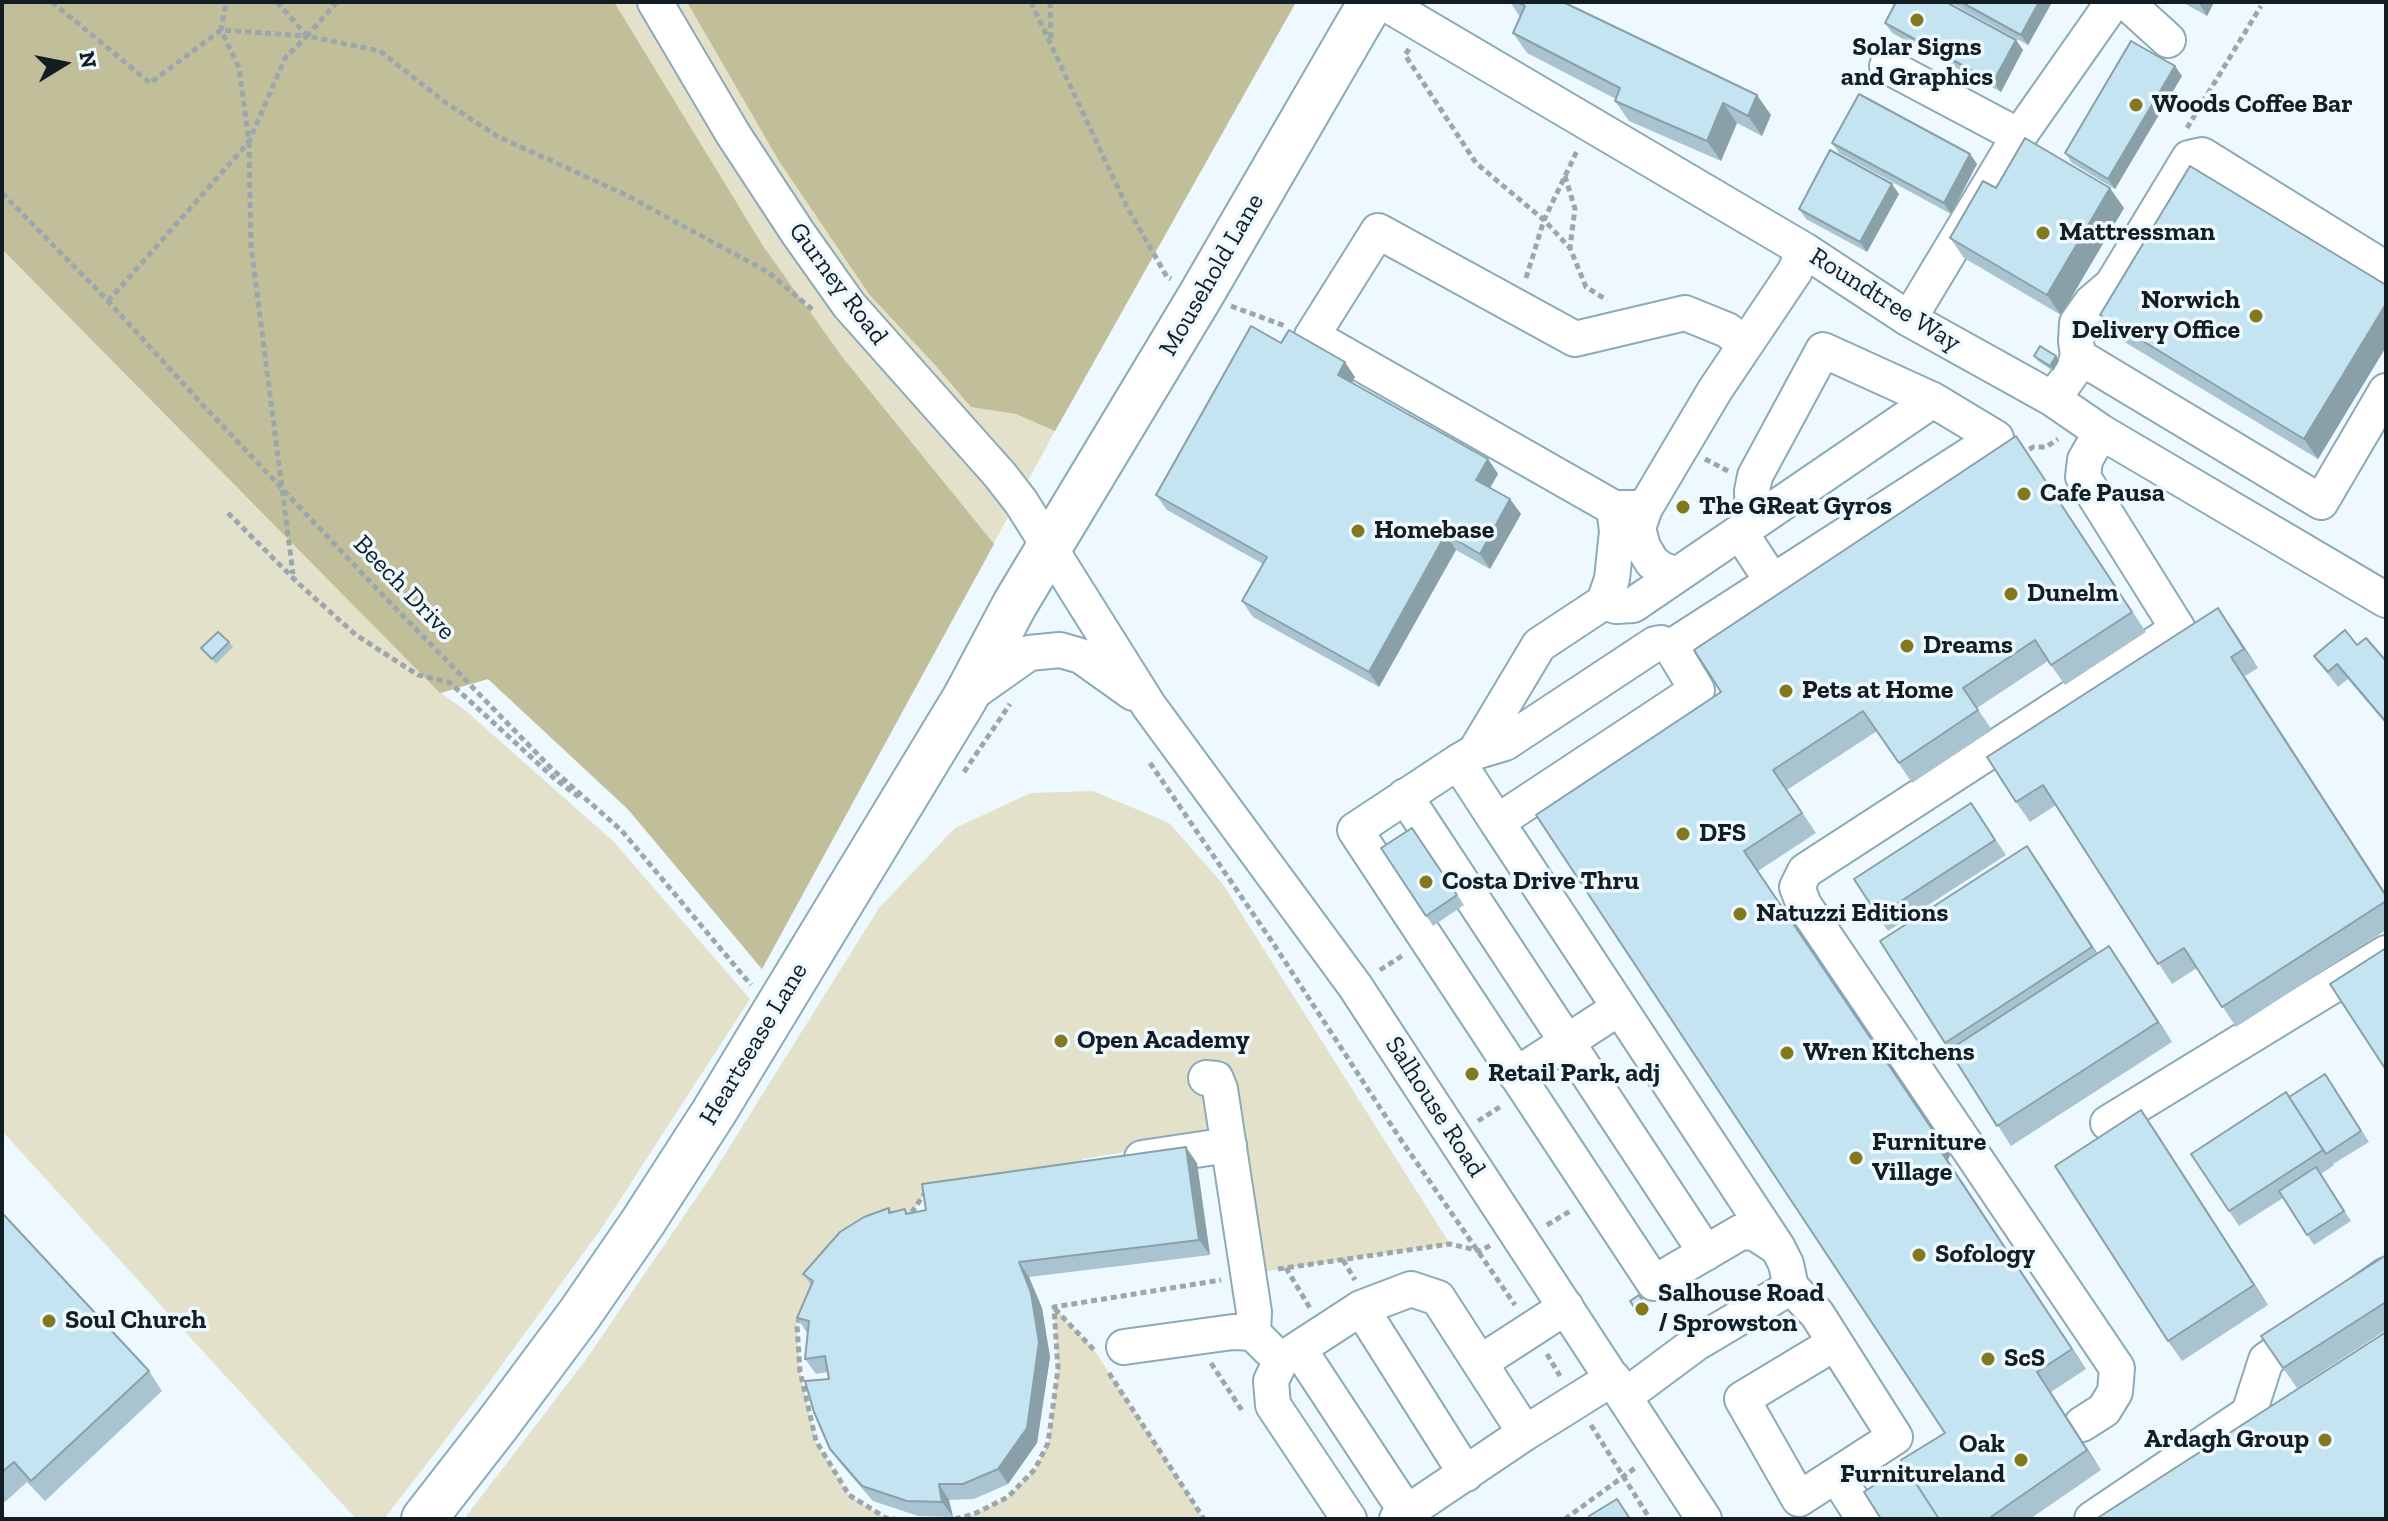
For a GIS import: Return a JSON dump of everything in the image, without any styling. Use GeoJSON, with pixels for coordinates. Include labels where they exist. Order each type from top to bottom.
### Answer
{"type":"FeatureCollection","features":[{"type":"Feature","properties":{"kind":"highway","name":"Mousehold Lane"},"geometry":{"type":"LineString","coordinates":[[1050,546],[1201,295],[1371,2]]}},
{"type":"Feature","properties":{"kind":"highway","name":"Heartsease Lane"},"geometry":{"type":"LineString","coordinates":[[424,1519],[561,1339],[643,1222],[714,1112],[965,698],[1050,546]]}},
{"type":"Feature","properties":{"kind":"street","name":"Gurney Road"},"geometry":{"type":"LineString","coordinates":[[655,2],[733,134],[849,305],[1000,475],[1050,546]]}},
{"type":"Feature","properties":{"kind":"street","name":"Roundtree Way"},"geometry":{"type":"LineString","coordinates":[[1383,2],[1804,250],[1909,319],[2077,415],[2386,600]]}},
{"type":"Feature","properties":{"kind":"street"},"geometry":{"type":"LineString","coordinates":[[1909,319],[2019,136],[2113,2]]}},
{"type":"Feature","properties":{"kind":"street"},"geometry":{"type":"LineString","coordinates":[[2126,2],[2168,40]]}},
{"type":"Feature","properties":{"kind":"street"},"geometry":{"type":"LineString","coordinates":[[1887,66],[2019,136]]}},
{"type":"Feature","properties":{"kind":"street"},"geometry":{"type":"LineString","coordinates":[[2082,1424],[2104,1410],[2115,1392],[2117,1368],[1804,905],[1797,887],[1805,871],[2178,629],[2083,477],[2085,460],[2073,371],[2078,356],[2077,323],[2091,303],[2112,285],[2189,158],[2202,155],[2386,269]]}},
{"type":"Feature","properties":{"kind":"street"},"geometry":{"type":"LineString","coordinates":[[1677,575],[1652,562],[1643,547],[1630,508],[1312,336],[1378,231],[1575,339],[1685,313],[1727,330],[1744,343]]}},
{"type":"Feature","properties":{"kind":"street"},"geometry":{"type":"LineString","coordinates":[[1466,757],[1539,645],[1604,602],[1612,579],[1617,531],[1630,508],[1762,321],[1795,271],[1804,250]]}},
{"type":"Feature","properties":{"kind":"street"},"geometry":{"type":"LineString","coordinates":[[1671,647],[1996,438],[1933,400],[1823,350],[1755,476],[1746,527],[1772,581]]}},
{"type":"Feature","properties":{"kind":"street"},"geometry":{"type":"LineString","coordinates":[[2078,356],[2321,502],[2386,391]]}},
{"type":"Feature","properties":{"kind":"street"},"geometry":{"type":"LineString","coordinates":[[1604,602],[1616,606],[1633,605],[1933,400]]}},
{"type":"Feature","properties":{"kind":"street","name":"Salhouse Road"},"geometry":{"type":"LineString","coordinates":[[1050,546],[1149,706],[1355,986],[1704,1519]]}},
{"type":"Feature","properties":{"kind":"street"},"geometry":{"type":"LineString","coordinates":[[1497,822],[1697,690],[1671,647],[1655,644],[1505,743],[1466,757],[1355,830],[1654,1283],[1741,1232],[1755,1233],[1778,1248]]}},
{"type":"Feature","properties":{"kind":"street","name":"Salhouse Road"},"geometry":{"type":"LineString","coordinates":[[965,698],[1029,653],[1060,650],[1081,656],[1149,706]]}},
{"type":"Feature","properties":{"kind":"street"},"geometry":{"type":"LineString","coordinates":[[1466,757],[1497,822],[1778,1248],[1786,1264],[1791,1287],[1817,1314],[1895,1437],[1836,1475],[1795,1509],[1742,1399],[1835,1343]]}},
{"type":"Feature","properties":{"kind":"street"},"geometry":{"type":"LineString","coordinates":[[1405,796],[1706,1253]]}},
{"type":"Feature","properties":{"kind":"street"},"geometry":{"type":"LineString","coordinates":[[2108,1123],[2386,953]]}},
{"type":"Feature","properties":{"kind":"street"},"geometry":{"type":"LineString","coordinates":[[1516,1075],[1619,1008]]}},
{"type":"Feature","properties":{"kind":"street"},"geometry":{"type":"LineString","coordinates":[[1206,1078],[1216,1079],[1220,1089],[1254,1312],[1253,1333]]}},
{"type":"Feature","properties":{"kind":"street"},"geometry":{"type":"LineString","coordinates":[[1112,1163],[1229,1145]]}},
{"type":"Feature","properties":{"kind":"street"},"geometry":{"type":"LineString","coordinates":[[2092,1519],[2249,1413],[2266,1360],[2386,1275]]}},
{"type":"Feature","properties":{"kind":"street"},"geometry":{"type":"LineString","coordinates":[[1110,1358],[1233,1332],[1253,1333],[1301,1347],[1402,1516],[1576,1401],[1619,1387],[1791,1287]]}},
{"type":"Feature","properties":{"kind":"street"},"geometry":{"type":"LineString","coordinates":[[1349,1519],[1273,1405],[1271,1381],[1301,1347],[1361,1308],[1411,1289],[1438,1298],[1525,1433]]}},
{"type":"Feature","properties":{"kind":"street"},"geometry":{"type":"LineString","coordinates":[[1481,1362],[1566,1307]]}},
{"type":"Feature","properties":{"kind":"street"},"geometry":{"type":"LineString","coordinates":[[1361,1308],[1466,1474]]}},
{"type":"Feature","properties":{"kind":"street"},"geometry":{"type":"LineString","coordinates":[[1836,1475],[1864,1519]]}},
{"type":"Feature","properties":{"kind":"path"},"geometry":{"type":"LineString","coordinates":[[52,2],[150,83],[221,30],[307,36],[380,51],[446,103],[499,137],[626,195],[768,272],[824,319],[849,305]]}},
{"type":"Feature","properties":{"kind":"path"},"geometry":{"type":"LineString","coordinates":[[226,2],[221,30],[239,68],[249,142],[251,246],[293,577]]}},
{"type":"Feature","properties":{"kind":"path"},"geometry":{"type":"LineString","coordinates":[[277,2],[307,36]]}},
{"type":"Feature","properties":{"kind":"path"},"geometry":{"type":"LineString","coordinates":[[108,301],[249,142],[285,58],[337,2]]}},
{"type":"Feature","properties":{"kind":"path"},"geometry":{"type":"LineString","coordinates":[[1031,2],[1127,207],[1167,277],[1201,295],[1312,336]]}},
{"type":"Feature","properties":{"kind":"path"},"geometry":{"type":"LineString","coordinates":[[1050,2],[1051,41]]}},
{"type":"Feature","properties":{"kind":"path"},"geometry":{"type":"LineString","coordinates":[[2189,158],[2174,148],[2261,6]]}},
{"type":"Feature","properties":{"kind":"path"},"geometry":{"type":"LineString","coordinates":[[1424,25],[1405,55],[1447,122],[1476,163],[1544,220],[1570,248],[1586,287],[1611,302],[1625,328]]}},
{"type":"Feature","properties":{"kind":"path"},"geometry":{"type":"LineString","coordinates":[[1517,306],[1544,220],[1590,124]]}},
{"type":"Feature","properties":{"kind":"path"},"geometry":{"type":"LineString","coordinates":[[1565,176],[1575,209],[1570,248]]}},
{"type":"Feature","properties":{"kind":"path","name":"Beech Drive"},"geometry":{"type":"LineString","coordinates":[[2,193],[108,301],[377,589],[551,768],[622,831],[744,975],[772,1014]]}},
{"type":"Feature","properties":{"kind":"path"},"geometry":{"type":"LineString","coordinates":[[2020,456],[2033,447],[2046,447],[2061,437],[2077,415]]}},
{"type":"Feature","properties":{"kind":"path"},"geometry":{"type":"LineString","coordinates":[[228,513],[356,635],[418,675],[449,682],[555,779],[606,816]]}},
{"type":"Feature","properties":{"kind":"path"},"geometry":{"type":"LineString","coordinates":[[1010,704],[1017,696]]}},
{"type":"Feature","properties":{"kind":"path"},"geometry":{"type":"LineString","coordinates":[[1145,756],[1271,940],[1399,1137],[1480,1251]]}},
{"type":"Feature","properties":{"kind":"path"},"geometry":{"type":"LineString","coordinates":[[889,1221],[912,1212],[927,1190]]}},
{"type":"Feature","properties":{"kind":"path"},"geometry":{"type":"LineString","coordinates":[[1286,1268],[1301,1347]]}},
{"type":"Feature","properties":{"kind":"path"},"geometry":{"type":"LineString","coordinates":[[1054,1307],[1095,1351],[1110,1358],[1204,1519]]}},
{"type":"Feature","properties":{"kind":"path"},"geometry":{"type":"LineString","coordinates":[[801,1313],[797,1325],[800,1371],[816,1441],[849,1495],[886,1518],[895,1519]]}},
{"type":"Feature","properties":{"kind":"path"},"geometry":{"type":"LineString","coordinates":[[1204,1353],[1247,1418]]}},
{"type":"Feature","properties":{"kind":"path"},"geometry":{"type":"LineString","coordinates":[[1576,1401],[1650,1519]]}},
{"type":"Feature","properties":{"kind":"path"},"geometry":{"type":"LineString","coordinates":[[1565,1519],[1660,1450]]}},
{"type":"Feature","properties":{"kind":"shaded area"},"geometry":{"type":"Polygon","coordinates":[[[2,2],[1296,2],[1055,431],[762,969],[628,810],[488,679],[441,693],[466,711],[613,841],[750,999],[603,1226],[485,1388],[384,1519],[356,1519],[2,1131],[2,2]]]}},
{"type":"Feature","properties":{"kind":"shaded area"},"geometry":{"type":"Polygon","coordinates":[[[2,2],[614,2],[763,246],[843,358],[994,544],[762,969],[628,809],[488,679],[440,693],[2,249],[2,2]]]}},
{"type":"Feature","properties":{"kind":"shaded area"},"geometry":{"type":"Polygon","coordinates":[[[687,2],[1296,2],[1055,431],[1016,414],[971,407],[869,294],[779,161],[687,2]]]}},
{"type":"Feature","properties":{"kind":"shaded area"},"geometry":{"type":"Polygon","coordinates":[[[1093,791],[1169,823],[1222,883],[1450,1244],[1248,1274],[1218,1137],[1082,1159],[1083,1167],[927,1190],[912,1212],[837,1239],[805,1301],[797,1325],[800,1371],[816,1442],[849,1495],[886,1518],[895,1519],[464,1519],[585,1361],[712,1175],[879,908],[955,828],[1031,793],[1093,791]]]}},
{"type":"Feature","properties":{"kind":"shaded area"},"geometry":{"type":"Polygon","coordinates":[[[1054,1307],[1095,1351],[1204,1519],[955,1519],[974,1514],[1008,1497],[1035,1469],[1048,1443],[1058,1369],[1054,1307]]]}},
{"type":"Feature","properties":{"kind":"building"},"geometry":{"type":"Polygon","coordinates":[[[1517,2],[1563,2],[1757,95],[1748,116],[1723,103],[1707,141],[1615,101],[1620,88],[1513,33],[1525,6],[1517,2]]]}},
{"type":"Feature","properties":{"kind":"building"},"geometry":{"type":"Polygon","coordinates":[[[1896,2],[1946,2],[2016,40],[1993,82],[1885,23],[1896,2]]]}},
{"type":"Feature","properties":{"kind":"building"},"geometry":{"type":"Polygon","coordinates":[[[1961,2],[2039,2],[2021,35],[1961,2]]]}},
{"type":"Feature","properties":{"kind":"building"},"geometry":{"type":"Polygon","coordinates":[[[2131,41],[2175,66],[2108,179],[2065,153],[2131,41]]]}},
{"type":"Feature","properties":{"kind":"building"},"geometry":{"type":"Polygon","coordinates":[[[1859,94],[1970,154],[1944,203],[1832,143],[1859,94]]]}},
{"type":"Feature","properties":{"kind":"building","name":"Mattressman"},"geometry":{"type":"Polygon","coordinates":[[[2025,138],[2110,188],[2047,295],[1950,238],[1983,181],[1996,188],[2025,138]]]}},
{"type":"Feature","properties":{"kind":"building"},"geometry":{"type":"Polygon","coordinates":[[[1830,150],[1892,184],[1860,242],[1799,209],[1830,150]]]}},
{"type":"Feature","properties":{"kind":"building","name":"Norwich Delivery Office"},"geometry":{"type":"Polygon","coordinates":[[[2190,166],[2386,285],[2386,304],[2304,439],[2100,315],[2190,166]]]}},
{"type":"Feature","properties":{"kind":"building","name":"Homebase"},"geometry":{"type":"Polygon","coordinates":[[[1251,326],[1281,343],[1289,330],[1345,362],[1338,375],[1488,459],[1476,480],[1510,499],[1480,554],[1446,534],[1369,672],[1242,601],[1267,557],[1156,495],[1251,326]]]}},
{"type":"Feature","properties":{"kind":"building"},"geometry":{"type":"Polygon","coordinates":[[[2040,346],[2056,356],[2050,366],[2034,356],[2040,346]]]}},
{"type":"Feature","properties":{"kind":"building"},"geometry":{"type":"Polygon","coordinates":[[[2016,436],[2132,612],[2051,665],[2035,640],[1963,688],[1978,710],[1899,763],[1863,711],[1773,770],[1802,813],[1744,851],[1936,1135],[1934,1141],[2072,1349],[2037,1372],[2087,1450],[1988,1519],[1939,1519],[1901,1460],[1945,1433],[1536,815],[1721,692],[1694,650],[2016,436]]]}},
{"type":"Feature","properties":{"kind":"building"},"geometry":{"type":"Polygon","coordinates":[[[2218,608],[2244,649],[2231,657],[2386,896],[2386,901],[2222,1007],[2184,948],[2158,964],[2043,785],[2016,802],[1987,757],[2218,608]]]}},
{"type":"Feature","properties":{"kind":"building"},"geometry":{"type":"Polygon","coordinates":[[[2345,630],[2357,645],[2366,638],[2386,661],[2386,722],[2337,664],[2328,672],[2314,656],[2345,630]]]}},
{"type":"Feature","properties":{"kind":"building"},"geometry":{"type":"Polygon","coordinates":[[[218,632],[229,642],[212,659],[201,648],[218,632]]]}},
{"type":"Feature","properties":{"kind":"building"},"geometry":{"type":"Polygon","coordinates":[[[1971,803],[1995,840],[1878,916],[1854,879],[1971,803]]]}},
{"type":"Feature","properties":{"kind":"building","name":"Costa Drive Thru"},"geometry":{"type":"Polygon","coordinates":[[[1412,828],[1457,895],[1426,916],[1381,848],[1412,828]]]}},
{"type":"Feature","properties":{"kind":"building"},"geometry":{"type":"Polygon","coordinates":[[[2027,846],[2092,947],[1945,1043],[1880,941],[2027,846]]]}},
{"type":"Feature","properties":{"kind":"building"},"geometry":{"type":"Polygon","coordinates":[[[2109,946],[2158,1022],[1997,1126],[1949,1050],[2109,946]]]}},
{"type":"Feature","properties":{"kind":"building"},"geometry":{"type":"Polygon","coordinates":[[[2386,948],[2386,1070],[2330,984],[2386,948]]]}},
{"type":"Feature","properties":{"kind":"building"},"geometry":{"type":"Polygon","coordinates":[[[2325,1074],[2361,1131],[2326,1154],[2289,1097],[2325,1074]]]}},
{"type":"Feature","properties":{"kind":"building"},"geometry":{"type":"Polygon","coordinates":[[[2286,1092],[2323,1150],[2229,1211],[2191,1154],[2286,1092]]]}},
{"type":"Feature","properties":{"kind":"building"},"geometry":{"type":"Polygon","coordinates":[[[2141,1110],[2254,1285],[2168,1341],[2055,1166],[2141,1110]]]}},
{"type":"Feature","properties":{"kind":"building"},"geometry":{"type":"Polygon","coordinates":[[[1186,1147],[1199,1240],[1019,1262],[1031,1293],[1039,1342],[1027,1428],[998,1469],[963,1484],[939,1484],[942,1502],[907,1501],[862,1486],[830,1449],[814,1412],[805,1381],[829,1379],[825,1356],[805,1359],[809,1321],[797,1318],[813,1281],[803,1274],[840,1232],[864,1217],[889,1208],[889,1213],[905,1209],[906,1214],[926,1210],[922,1184],[1186,1147]]]}},
{"type":"Feature","properties":{"kind":"building"},"geometry":{"type":"Polygon","coordinates":[[[2316,1167],[2344,1211],[2307,1235],[2279,1191],[2316,1167]]]}},
{"type":"Feature","properties":{"kind":"building","name":"Soul Church"},"geometry":{"type":"Polygon","coordinates":[[[4,1215],[149,1371],[31,1481],[14,1462],[2,1472],[4,1215]]]}},
{"type":"Feature","properties":{"kind":"building"},"geometry":{"type":"Polygon","coordinates":[[[2386,1255],[2386,1302],[2283,1368],[2261,1336],[2386,1255]]]}},
{"type":"Feature","properties":{"kind":"building"},"geometry":{"type":"Polygon","coordinates":[[[1639,1295],[1647,1307],[1638,1313],[1630,1301],[1639,1295]]]}},
{"type":"Feature","properties":{"kind":"building","name":"Ardagh Group"},"geometry":{"type":"Polygon","coordinates":[[[2386,1332],[2386,1519],[2096,1519],[2386,1332]]]}},
{"type":"Feature","properties":{"kind":"building"},"geometry":{"type":"Polygon","coordinates":[[[1904,1465],[1939,1519],[1881,1519],[1864,1492],[1904,1465]]]}},
{"type":"Feature","properties":{"kind":"building"},"geometry":{"type":"Polygon","coordinates":[[[1617,1499],[1630,1519],[1591,1519],[1589,1516],[1617,1499]]]}},
{"type":"Feature","properties":{"kind":"place","name":"Solar Signs and Graphics"},"geometry":{"type":"Point","coordinates":[1917,20]}},
{"type":"Feature","properties":{"kind":"place","name":"Woods Coffee Bar"},"geometry":{"type":"Point","coordinates":[2136,105]}},
{"type":"Feature","properties":{"kind":"place","name":"Mattressman"},"geometry":{"type":"Point","coordinates":[2043,233]}},
{"type":"Feature","properties":{"kind":"place","name":"Norwich Delivery Office"},"geometry":{"type":"Point","coordinates":[2256,316]}},
{"type":"Feature","properties":{"kind":"place","name":"Cafe Pausa"},"geometry":{"type":"Point","coordinates":[2024,494]}},
{"type":"Feature","properties":{"kind":"place","name":"The GReat Gyros"},"geometry":{"type":"Point","coordinates":[1683,507]}},
{"type":"Feature","properties":{"kind":"place","name":"Homebase"},"geometry":{"type":"Point","coordinates":[1358,531]}},
{"type":"Feature","properties":{"kind":"place","name":"Dunelm"},"geometry":{"type":"Point","coordinates":[2011,594]}},
{"type":"Feature","properties":{"kind":"place","name":"Dreams"},"geometry":{"type":"Point","coordinates":[1907,646]}},
{"type":"Feature","properties":{"kind":"place","name":"Pets at Home"},"geometry":{"type":"Point","coordinates":[1786,691]}},
{"type":"Feature","properties":{"kind":"place","name":"DFS"},"geometry":{"type":"Point","coordinates":[1683,834]}},
{"type":"Feature","properties":{"kind":"place","name":"Costa Drive Thru"},"geometry":{"type":"Point","coordinates":[1426,882]}},
{"type":"Feature","properties":{"kind":"place","name":"Natuzzi Editions"},"geometry":{"type":"Point","coordinates":[1740,914]}},
{"type":"Feature","properties":{"kind":"place","name":"Open Academy"},"geometry":{"type":"Point","coordinates":[1061,1041]}},
{"type":"Feature","properties":{"kind":"place","name":"Wren Kitchens"},"geometry":{"type":"Point","coordinates":[1787,1053]}},
{"type":"Feature","properties":{"kind":"place","name":"Retail Park, adj"},"geometry":{"type":"Point","coordinates":[1472,1074]}},
{"type":"Feature","properties":{"kind":"place","name":"Furniture Village"},"geometry":{"type":"Point","coordinates":[1856,1158]}},
{"type":"Feature","properties":{"kind":"place","name":"Sofology"},"geometry":{"type":"Point","coordinates":[1919,1255]}},
{"type":"Feature","properties":{"kind":"place","name":"Salhouse Road / Sprowston"},"geometry":{"type":"Point","coordinates":[1642,1309]}},
{"type":"Feature","properties":{"kind":"place","name":"Soul Church"},"geometry":{"type":"Point","coordinates":[49,1321]}},
{"type":"Feature","properties":{"kind":"place","name":"ScS"},"geometry":{"type":"Point","coordinates":[1988,1359]}},
{"type":"Feature","properties":{"kind":"place","name":"Ardagh Group"},"geometry":{"type":"Point","coordinates":[2325,1440]}},
{"type":"Feature","properties":{"kind":"place","name":"Oak Furnitureland"},"geometry":{"type":"Point","coordinates":[2021,1460]}}]}
